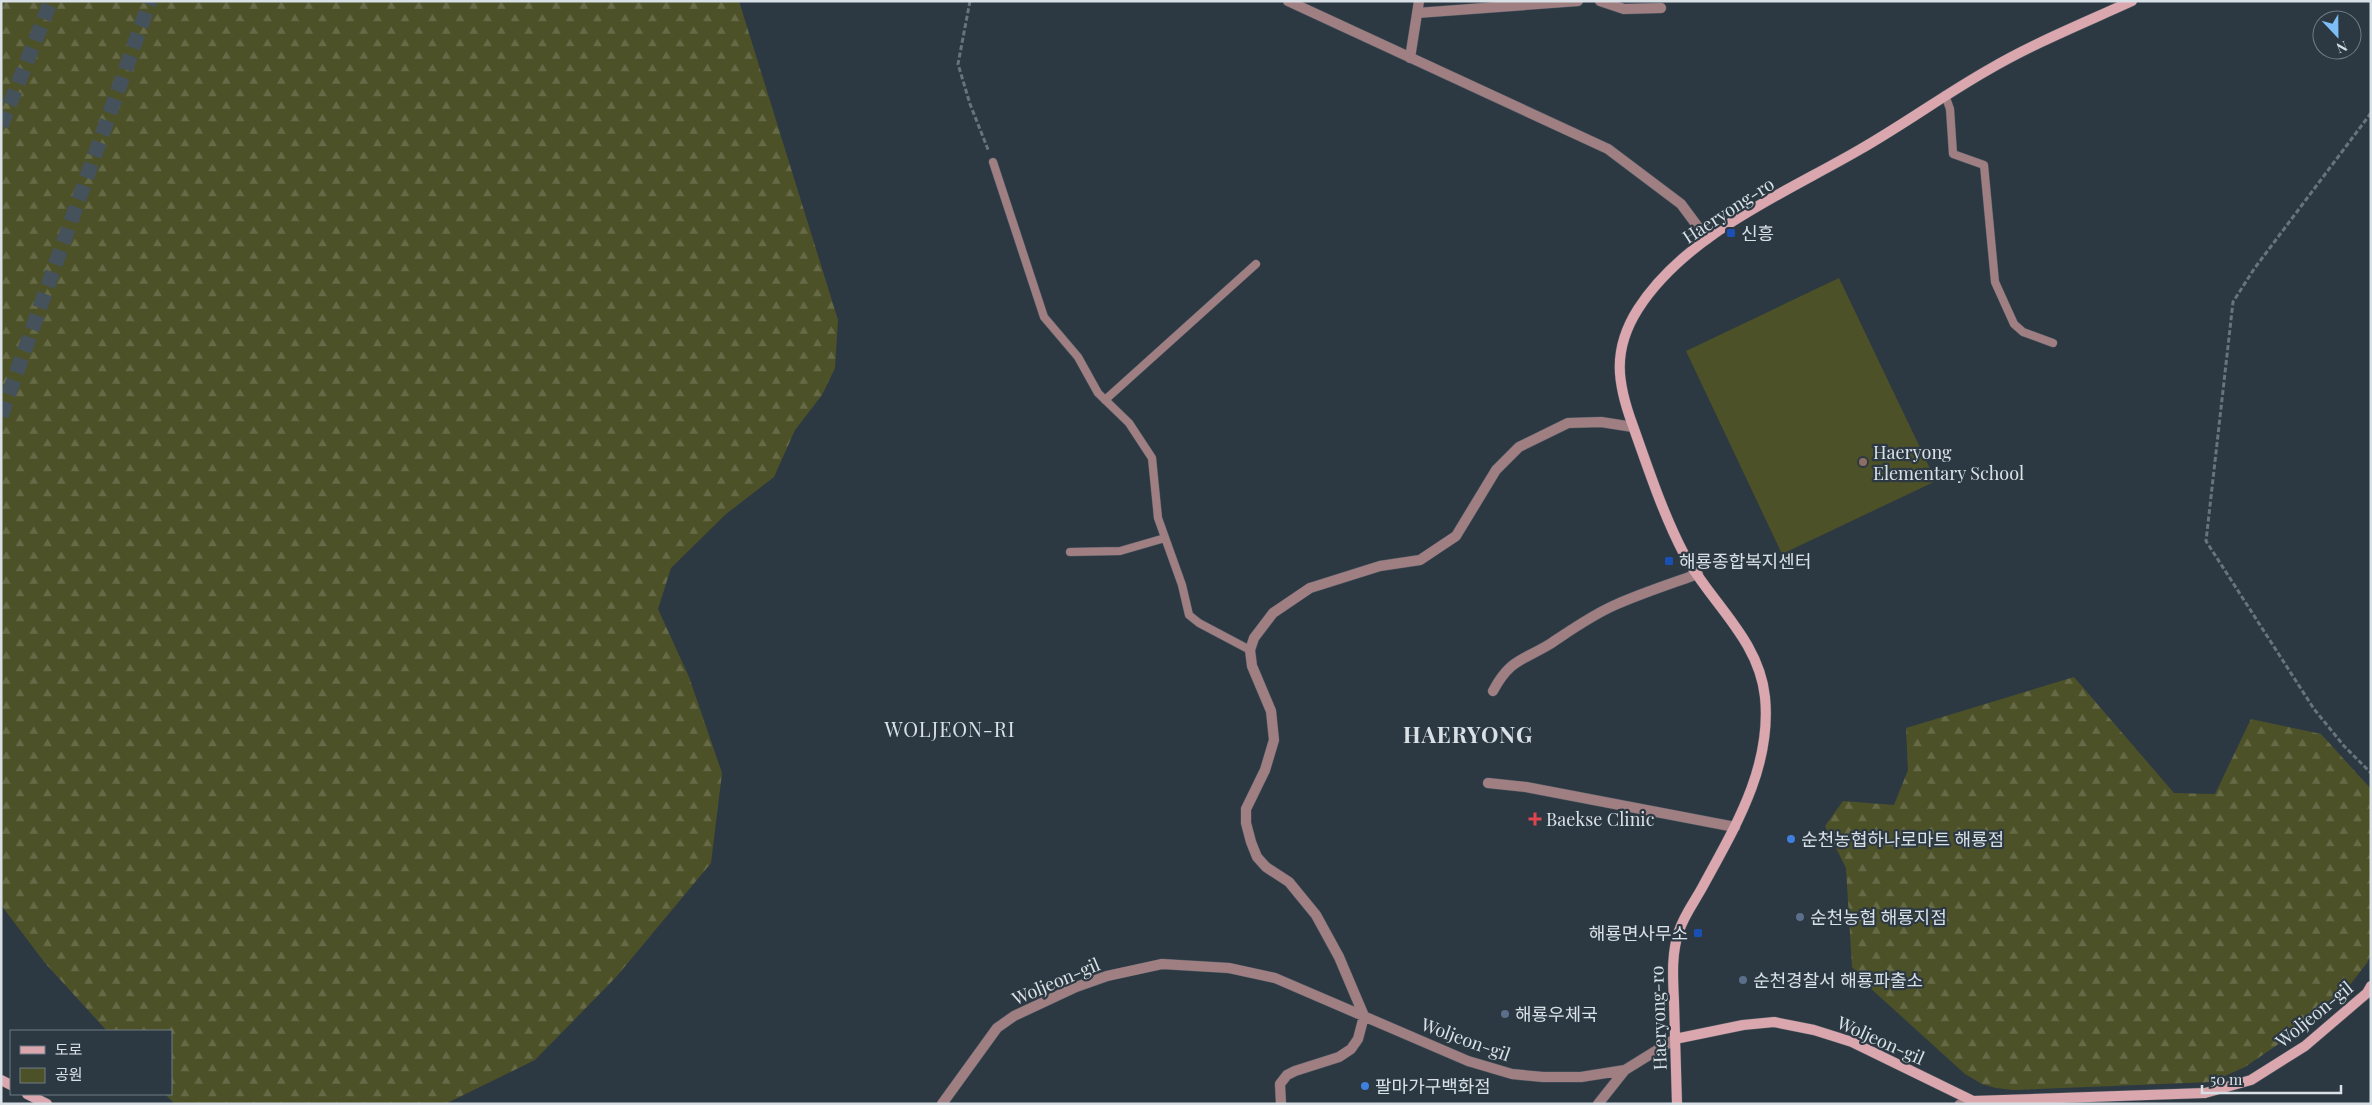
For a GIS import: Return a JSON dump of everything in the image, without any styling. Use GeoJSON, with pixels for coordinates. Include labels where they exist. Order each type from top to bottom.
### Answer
{"type":"FeatureCollection","features":[{"type":"Feature","properties":{"kind":"main road","name":"Haeryong-ro"},"geometry":{"type":"LineString","coordinates":[[1677,1104],[1673,954],[1680,928],[1742,814],[1760,766],[1765,726],[1765,696],[1760,673],[1749,647],[1698,574],[1676,538],[1633,427],[1619,378],[1619,358],[1626,335],[1636,312],[1652,290],[1677,263],[1744,215],[1896,128],[1945,95],[1991,68],[2132,1]]}},
{"type":"Feature","properties":{"kind":"main road","name":"Woljeon-gil"},"geometry":{"type":"LineString","coordinates":[[1675,1039],[1743,1025],[1774,1022],[1814,1030],[1852,1042],[1973,1101],[2205,1093],[2251,1080],[2305,1046],[2369,991]]}},
{"type":"Feature","properties":{"kind":"main road"},"geometry":{"type":"LineString","coordinates":[[30,1095],[47,1104]]}},
{"type":"Feature","properties":{"kind":"street"},"geometry":{"type":"LineString","coordinates":[[1288,1],[1608,149],[1681,204],[1707,240]]}},
{"type":"Feature","properties":{"kind":"street"},"geometry":{"type":"LineString","coordinates":[[1410,58],[1419,1]]}},
{"type":"Feature","properties":{"kind":"street"},"geometry":{"type":"LineString","coordinates":[[1418,13],[1578,1]]}},
{"type":"Feature","properties":{"kind":"street"},"geometry":{"type":"LineString","coordinates":[[1600,1],[1624,9],[1660,8]]}},
{"type":"Feature","properties":{"kind":"street"},"geometry":{"type":"LineString","coordinates":[[1281,1104],[1280,1084],[1286,1075],[1338,1057],[1351,1049],[1358,1039],[1364,1016],[1339,957],[1316,915],[1288,882],[1262,862],[1251,842],[1246,824],[1246,809],[1265,770],[1274,740],[1270,711],[1252,666],[1250,650],[1254,638],[1273,612],[1310,588],[1380,566],[1420,560],[1456,536],[1496,470],[1519,447],[1568,423],[1601,422],[1633,427]]}},
{"type":"Feature","properties":{"kind":"street"},"geometry":{"type":"LineString","coordinates":[[1493,691],[1502,673],[1514,662],[1547,645],[1585,621],[1616,605],[1698,574]]}},
{"type":"Feature","properties":{"kind":"street"},"geometry":{"type":"LineString","coordinates":[[1488,783],[1526,787],[1734,827]]}},
{"type":"Feature","properties":{"kind":"street","name":"Woljeon-gil"},"geometry":{"type":"LineString","coordinates":[[942,1104],[997,1028],[1014,1016],[1076,987],[1139,968],[1162,964],[1229,968],[1275,978],[1468,1061],[1512,1074],[1543,1077],[1581,1077],[1625,1070],[1675,1039]]}},
{"type":"Feature","properties":{"kind":"street"},"geometry":{"type":"LineString","coordinates":[[1598,1104],[1625,1070]]}},
{"type":"Feature","properties":{"kind":"lane"},"geometry":{"type":"LineString","coordinates":[[1945,95],[1950,109],[1953,154],[1984,166],[1995,282],[2014,324],[2023,332],[2053,343]]}},
{"type":"Feature","properties":{"kind":"lane"},"geometry":{"type":"LineString","coordinates":[[993,162],[1044,318],[1078,357],[1098,393],[1129,423],[1152,458],[1158,518],[1182,584],[1189,615],[1250,650]]}},
{"type":"Feature","properties":{"kind":"lane"},"geometry":{"type":"LineString","coordinates":[[1105,400],[1256,264]]}},
{"type":"Feature","properties":{"kind":"lane"},"geometry":{"type":"LineString","coordinates":[[1070,552],[1120,551],[1165,538]]}},
{"type":"Feature","properties":{"kind":"lane"},"geometry":{"type":"LineString","coordinates":[[1959,1104],[1973,1101]]}},
{"type":"Feature","properties":{"kind":"path"},"geometry":{"type":"LineString","coordinates":[[970,1],[958,64],[970,104],[993,162]]}},
{"type":"Feature","properties":{"kind":"path"},"geometry":{"type":"LineString","coordinates":[[2371,113],[2254,269],[2233,302],[2206,541],[2314,709],[2344,746],[2371,773]]}},
{"type":"Feature","properties":{"kind":"green space"},"geometry":{"type":"Polygon","coordinates":[[[1,1],[739,1],[838,320],[835,368],[822,395],[795,430],[774,477],[726,514],[671,568],[658,609],[689,677],[722,773],[711,863],[617,976],[535,1060],[445,1104],[175,1104],[166,1095],[172,1095],[172,1030],[106,1030],[45,963],[1,905],[1,1]]]}},
{"type":"Feature","properties":{"kind":"green space"},"geometry":{"type":"Polygon","coordinates":[[[1839,278],[1936,481],[1782,554],[1686,351],[1839,278]]]}},
{"type":"Feature","properties":{"kind":"green space"},"geometry":{"type":"Polygon","coordinates":[[[2074,677],[2174,793],[2215,794],[2251,719],[2321,734],[2371,789],[2371,954],[2367,963],[2349,986],[2318,1017],[2245,1067],[2211,1082],[2013,1090],[1982,1084],[1965,1074],[1868,986],[1852,967],[1846,868],[1825,826],[1843,801],[1894,805],[1908,770],[1906,728],[2074,677]]]}},
{"type":"Feature","properties":{"kind":"tunnel"},"geometry":{"type":"LineString","coordinates":[[1,126],[51,1]]}},
{"type":"Feature","properties":{"kind":"tunnel"},"geometry":{"type":"LineString","coordinates":[[1,416],[150,1]]}},
{"type":"Feature","properties":{"kind":"place","name":"신흥"},"geometry":{"type":"Point","coordinates":[1731,233]}},
{"type":"Feature","properties":{"kind":"place","name":"Haeryong Elementary School"},"geometry":{"type":"Point","coordinates":[1863,462]}},
{"type":"Feature","properties":{"kind":"place","name":"해룡종합복지센터"},"geometry":{"type":"Point","coordinates":[1669,561]}},
{"type":"Feature","properties":{"kind":"place","name":"Baekse Clinic"},"geometry":{"type":"Point","coordinates":[1535,819]}},
{"type":"Feature","properties":{"kind":"place","name":"순천농협하나로마트 해룡점"},"geometry":{"type":"Point","coordinates":[1791,839]}},
{"type":"Feature","properties":{"kind":"place","name":"순천농협 해룡지점"},"geometry":{"type":"Point","coordinates":[1800,917]}},
{"type":"Feature","properties":{"kind":"place","name":"해룡면사무소"},"geometry":{"type":"Point","coordinates":[1698,933]}},
{"type":"Feature","properties":{"kind":"place","name":"순천경찰서 해룡파출소"},"geometry":{"type":"Point","coordinates":[1743,980]}},
{"type":"Feature","properties":{"kind":"place","name":"해룡우체국"},"geometry":{"type":"Point","coordinates":[1505,1014]}},
{"type":"Feature","properties":{"kind":"place","name":"팔마가구백화점"},"geometry":{"type":"Point","coordinates":[1365,1086]}},
{"type":"Feature","properties":{"kind":"district","name":"WOLJEON-RI"},"geometry":{"type":"Point","coordinates":[950,728]}},
{"type":"Feature","properties":{"kind":"district","name":"HAERYONG"},"geometry":{"type":"Point","coordinates":[1468,734]}}]}
